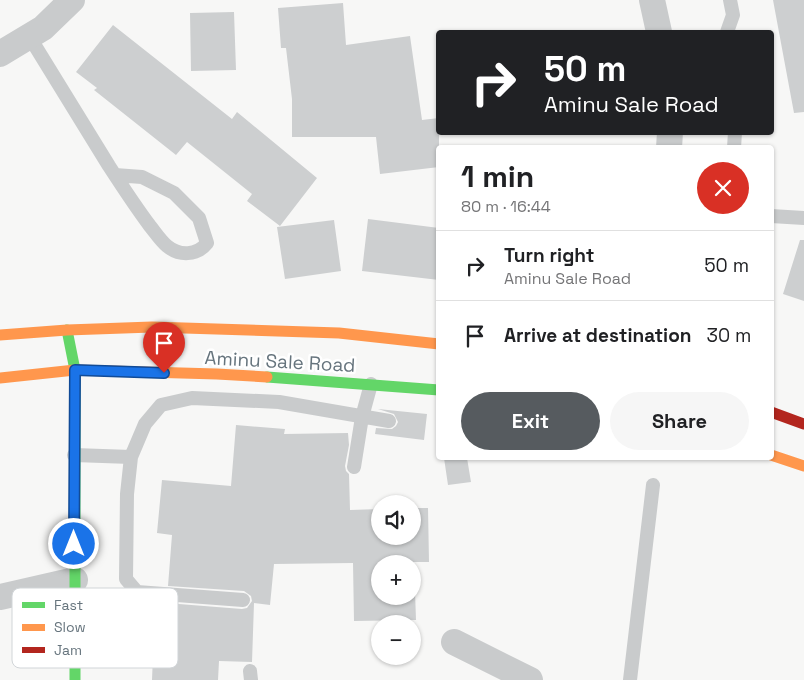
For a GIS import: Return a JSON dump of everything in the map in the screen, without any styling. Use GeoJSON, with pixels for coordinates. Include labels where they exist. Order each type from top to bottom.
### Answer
{"type":"FeatureCollection","features":[{"type":"Feature","properties":{"kind":"street"},"geometry":{"type":"LineString","coordinates":[[0,54],[43,28],[72,0]]}},
{"type":"Feature","properties":{"kind":"street"},"geometry":{"type":"LineString","coordinates":[[652,0],[659,30]]}},
{"type":"Feature","properties":{"kind":"street","name":"Aminu Sale Road"},"geometry":{"type":"LineString","coordinates":[[0,335],[152,327],[339,333],[436,344]]}},
{"type":"Feature","properties":{"kind":"street"},"geometry":{"type":"LineString","coordinates":[[67,330],[75,370],[75,588]]}},
{"type":"Feature","properties":{"kind":"street","name":"Aminu Sale Road"},"geometry":{"type":"LineString","coordinates":[[0,378],[75,370],[218,374],[436,390]]}},
{"type":"Feature","properties":{"kind":"street"},"geometry":{"type":"LineString","coordinates":[[774,413],[804,424]]}},
{"type":"Feature","properties":{"kind":"street"},"geometry":{"type":"LineString","coordinates":[[774,456],[804,466]]}},
{"type":"Feature","properties":{"kind":"street"},"geometry":{"type":"LineString","coordinates":[[40,588],[75,580]]}},
{"type":"Feature","properties":{"kind":"street"},"geometry":{"type":"LineString","coordinates":[[454,642],[530,680]]}},
{"type":"Feature","properties":{"kind":"lane"},"geometry":{"type":"LineString","coordinates":[[728,30],[733,15],[730,0]]}},
{"type":"Feature","properties":{"kind":"lane"},"geometry":{"type":"LineString","coordinates":[[29,36],[115,175],[133,204],[167,246],[181,254],[191,253],[203,248],[206,243],[199,218],[174,193],[142,176],[115,175]]}},
{"type":"Feature","properties":{"kind":"lane"},"geometry":{"type":"LineString","coordinates":[[774,216],[804,218]]}},
{"type":"Feature","properties":{"kind":"lane"},"geometry":{"type":"LineString","coordinates":[[354,466],[362,417],[371,384]]}},
{"type":"Feature","properties":{"kind":"lane"},"geometry":{"type":"LineString","coordinates":[[134,588],[126,579],[127,494],[131,458],[145,424],[161,405],[192,398],[279,402],[390,421]]}},
{"type":"Feature","properties":{"kind":"lane"},"geometry":{"type":"LineString","coordinates":[[74,455],[131,458]]}},
{"type":"Feature","properties":{"kind":"lane"},"geometry":{"type":"LineString","coordinates":[[630,680],[653,485]]}},
{"type":"Feature","properties":{"kind":"lane"},"geometry":{"type":"LineString","coordinates":[[178,595],[243,600]]}},
{"type":"Feature","properties":{"kind":"building"},"geometry":{"type":"Polygon","coordinates":[[[773,0],[804,0],[804,112],[794,113],[773,0]]]}},
{"type":"Feature","properties":{"kind":"building"},"geometry":{"type":"Polygon","coordinates":[[[343,3],[346,45],[410,36],[422,120],[436,118],[436,135],[439,135],[439,145],[436,145],[436,167],[380,174],[376,137],[292,137],[292,99],[286,48],[281,48],[278,8],[343,3]]]}},
{"type":"Feature","properties":{"kind":"building"},"geometry":{"type":"Polygon","coordinates":[[[234,12],[236,70],[191,71],[190,13],[234,12]]]}},
{"type":"Feature","properties":{"kind":"building"},"geometry":{"type":"Polygon","coordinates":[[[113,25],[232,119],[237,112],[317,178],[280,226],[247,201],[252,194],[187,142],[176,155],[94,90],[97,88],[76,72],[113,25]]]}},
{"type":"Feature","properties":{"kind":"building"},"geometry":{"type":"Polygon","coordinates":[[[368,219],[436,228],[436,280],[362,271],[368,219]]]}},
{"type":"Feature","properties":{"kind":"building"},"geometry":{"type":"Polygon","coordinates":[[[334,220],[341,271],[285,279],[277,227],[334,220]]]}},
{"type":"Feature","properties":{"kind":"building"},"geometry":{"type":"Polygon","coordinates":[[[800,240],[804,240],[804,301],[783,294],[800,240]]]}},
{"type":"Feature","properties":{"kind":"building"},"geometry":{"type":"Polygon","coordinates":[[[378,409],[427,414],[424,440],[375,434],[376,428],[392,429],[398,422],[394,414],[378,409]]]}},
{"type":"Feature","properties":{"kind":"building"},"geometry":{"type":"Polygon","coordinates":[[[236,425],[285,429],[284,434],[348,433],[349,445],[345,466],[349,474],[350,510],[371,509],[371,545],[421,545],[421,508],[428,508],[429,562],[421,562],[421,555],[371,555],[371,605],[415,605],[416,615],[371,615],[371,621],[354,621],[353,563],[274,564],[270,605],[254,603],[252,662],[219,661],[218,680],[152,680],[152,668],[178,668],[178,604],[242,609],[247,608],[252,601],[251,596],[244,591],[168,586],[172,535],[157,533],[162,480],[231,486],[236,425]]]}},
{"type":"Feature","properties":{"kind":"building"},"geometry":{"type":"Polygon","coordinates":[[[444,460],[467,460],[471,482],[448,485],[444,460]]]}},
{"type":"Feature","properties":{"kind":"traffic: fast"},"geometry":{"type":"LineString","coordinates":[[67,330],[75,370],[75,588]]}},
{"type":"Feature","properties":{"kind":"traffic: fast"},"geometry":{"type":"LineString","coordinates":[[267,377],[436,390]]}},
{"type":"Feature","properties":{"kind":"traffic: fast"},"geometry":{"type":"LineString","coordinates":[[75,668],[75,680]]}},
{"type":"Feature","properties":{"kind":"traffic: slow"},"geometry":{"type":"LineString","coordinates":[[0,335],[152,327],[339,333],[436,344]]}},
{"type":"Feature","properties":{"kind":"traffic: slow"},"geometry":{"type":"LineString","coordinates":[[0,378],[75,370],[267,377]]}},
{"type":"Feature","properties":{"kind":"traffic: slow"},"geometry":{"type":"LineString","coordinates":[[774,456],[804,466]]}},
{"type":"Feature","properties":{"kind":"traffic: jam"},"geometry":{"type":"LineString","coordinates":[[774,413],[804,424]]}},
{"type":"Feature","properties":{"kind":"route"},"geometry":{"type":"LineString","coordinates":[[74,544],[75,370],[164,373]]}}]}
